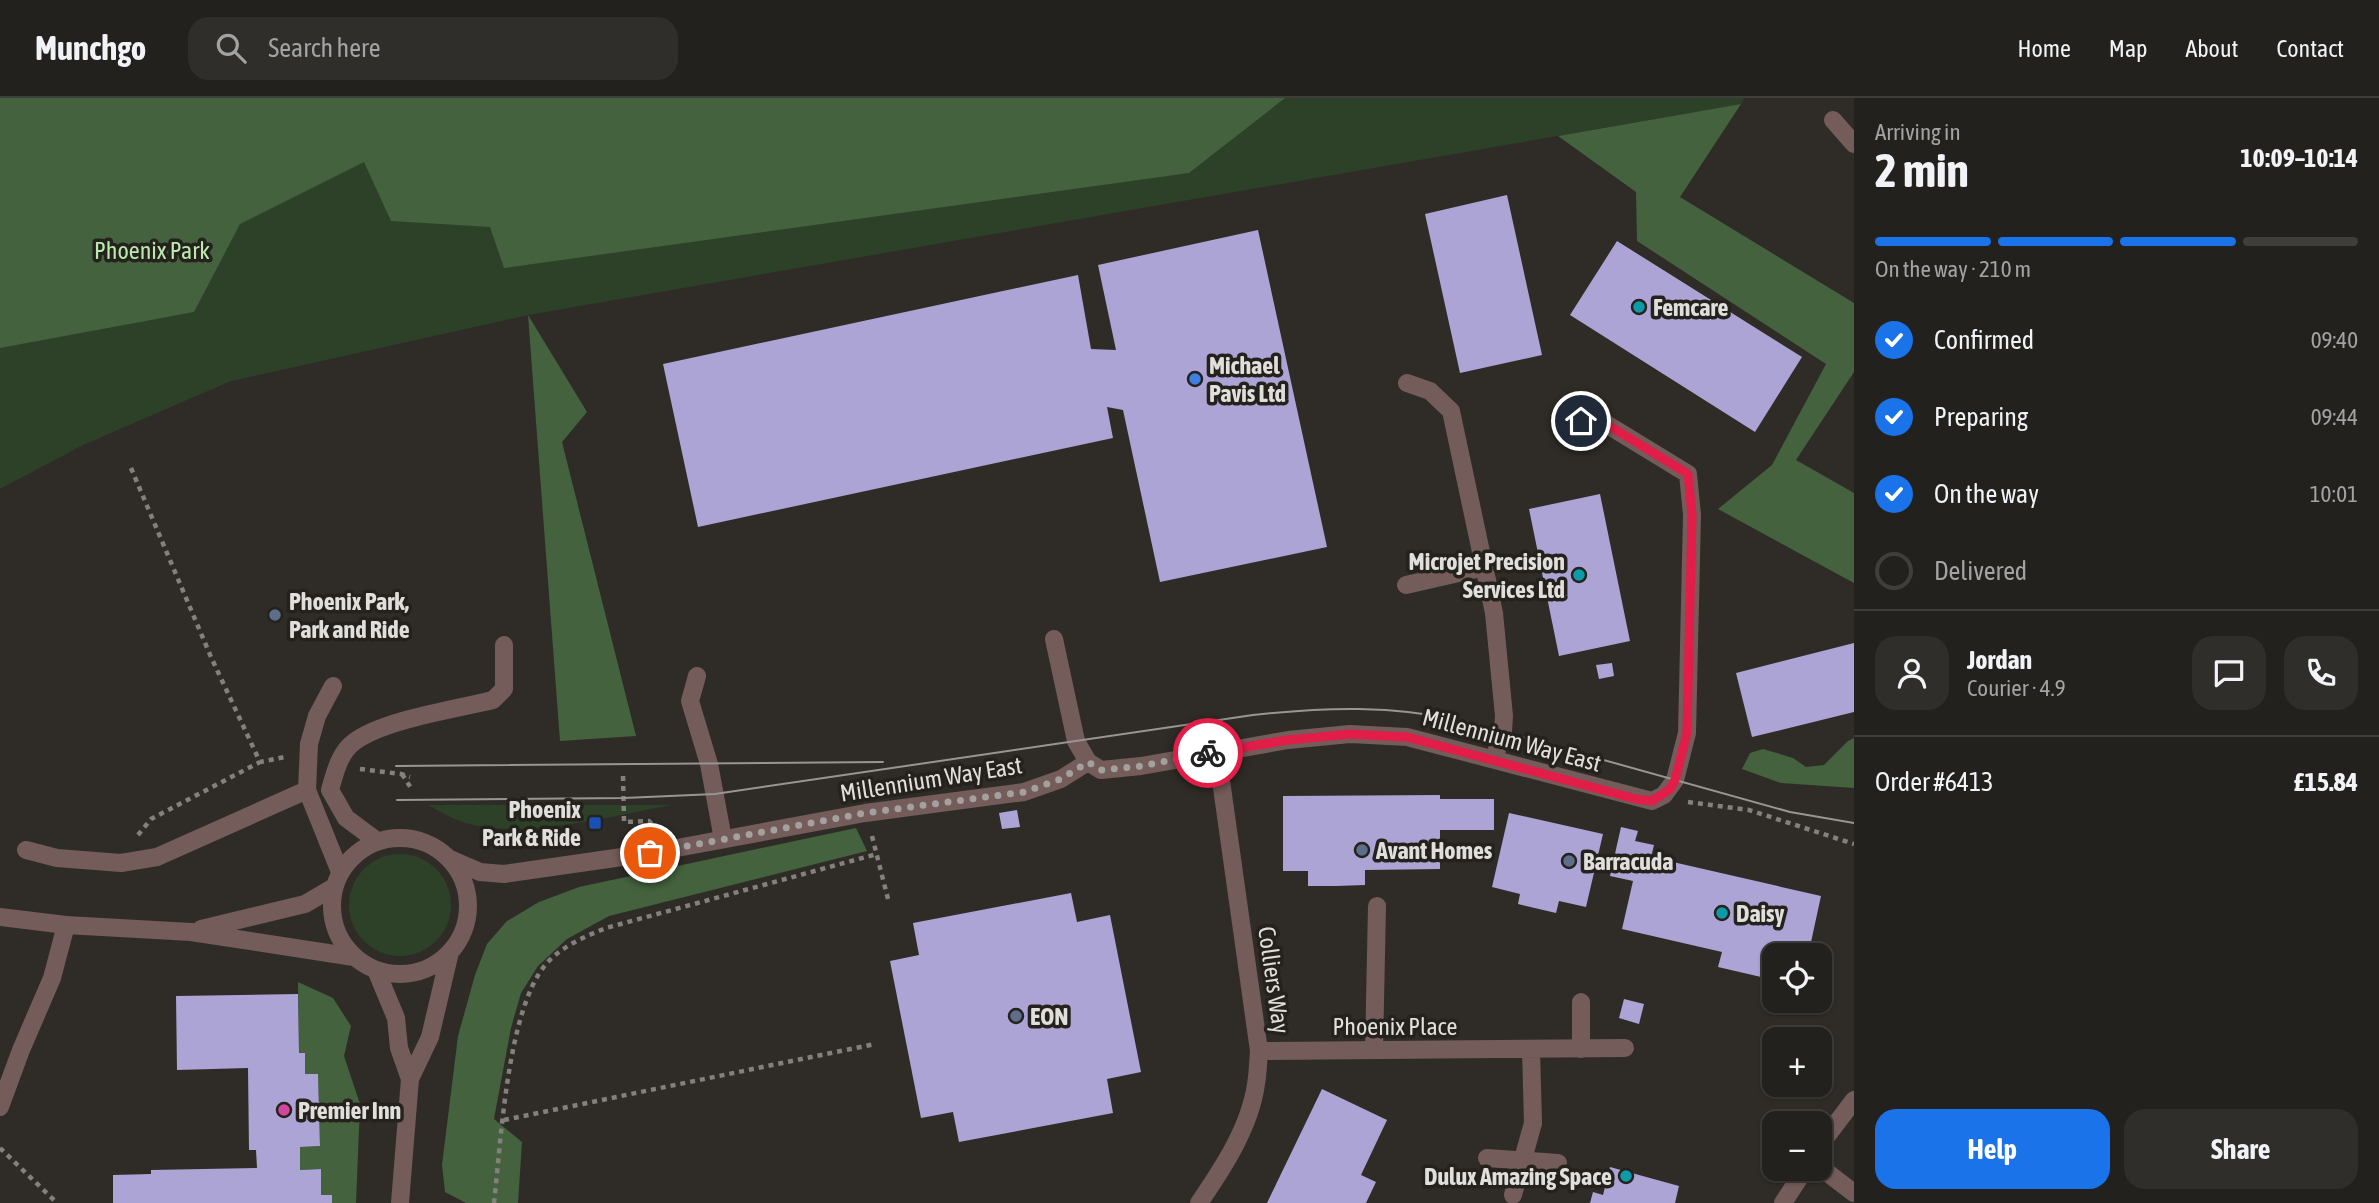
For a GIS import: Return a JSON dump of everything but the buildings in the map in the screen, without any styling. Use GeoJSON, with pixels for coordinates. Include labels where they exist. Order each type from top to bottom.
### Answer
{"type":"FeatureCollection","features":[{"type":"Feature","properties":{"kind":"street"},"geometry":{"type":"LineString","coordinates":[[1833,120],[1854,144]]}},
{"type":"Feature","properties":{"kind":"street"},"geometry":{"type":"LineString","coordinates":[[1407,383],[1430,391],[1451,411],[1494,613],[1504,701],[1503,732],[1494,759]]}},
{"type":"Feature","properties":{"kind":"street"},"geometry":{"type":"LineString","coordinates":[[1564,423],[1598,419],[1688,474],[1692,515],[1687,733],[1675,780],[1664,795],[1652,801]]}},
{"type":"Feature","properties":{"kind":"street"},"geometry":{"type":"LineString","coordinates":[[1406,584],[1485,567]]}},
{"type":"Feature","properties":{"kind":"street"},"geometry":{"type":"LineString","coordinates":[[1054,639],[1076,741],[1088,762]]}},
{"type":"Feature","properties":{"kind":"street"},"geometry":{"type":"LineString","coordinates":[[377,841],[346,818],[330,790],[337,765],[352,743],[385,726],[493,700],[504,690],[504,645]]}},
{"type":"Feature","properties":{"kind":"street"},"geometry":{"type":"LineString","coordinates":[[696,676],[690,701],[709,764],[723,839]]}},
{"type":"Feature","properties":{"kind":"street"},"geometry":{"type":"LineString","coordinates":[[191,932],[305,904],[337,879],[356,853],[377,841],[397,837],[416,839],[435,846],[450,859],[464,880],[469,906],[464,930],[450,952],[435,965],[416,972],[396,974],[376,970],[354,957],[342,942],[334,925],[331,906],[337,879],[307,790],[309,744],[317,716],[333,687]]}},
{"type":"Feature","properties":{"kind":"street","name":"Millennium Way East"},"geometry":{"type":"LineString","coordinates":[[450,859],[481,872],[505,874],[640,855],[865,813],[1024,792],[1061,779],[1088,762],[1101,770],[1141,766],[1288,740],[1350,734],[1407,737],[1652,801]]}},
{"type":"Feature","properties":{"kind":"street","name":"Colliers Way"},"geometry":{"type":"LineString","coordinates":[[1199,1203],[1220,1172],[1245,1122],[1256,1086],[1259,1051],[1217,752]]}},
{"type":"Feature","properties":{"kind":"street"},"geometry":{"type":"LineString","coordinates":[[26,850],[58,858],[121,863],[157,857],[307,790]]}},
{"type":"Feature","properties":{"kind":"street"},"geometry":{"type":"LineString","coordinates":[[1374,1050],[1377,906]]}},
{"type":"Feature","properties":{"kind":"street"},"geometry":{"type":"LineString","coordinates":[[0,917],[66,925],[191,932],[354,957]]}},
{"type":"Feature","properties":{"kind":"street"},"geometry":{"type":"LineString","coordinates":[[0,1107],[52,978],[66,925]]}},
{"type":"Feature","properties":{"kind":"street"},"geometry":{"type":"LineString","coordinates":[[400,1203],[410,1079],[430,1037],[450,952]]}},
{"type":"Feature","properties":{"kind":"street"},"geometry":{"type":"LineString","coordinates":[[376,970],[396,1018],[399,1048],[410,1079]]}},
{"type":"Feature","properties":{"kind":"street"},"geometry":{"type":"LineString","coordinates":[[1581,1002],[1581,1049]]}},
{"type":"Feature","properties":{"kind":"street","name":"Phoenix Place"},"geometry":{"type":"LineString","coordinates":[[1259,1051],[1625,1048]]}},
{"type":"Feature","properties":{"kind":"street"},"geometry":{"type":"LineString","coordinates":[[1513,1195],[1533,1123],[1531,1049]]}},
{"type":"Feature","properties":{"kind":"street"},"geometry":{"type":"LineString","coordinates":[[1832,1129],[1854,1100]]}},
{"type":"Feature","properties":{"kind":"street"},"geometry":{"type":"LineString","coordinates":[[1487,1158],[1558,1163]]}},
{"type":"Feature","properties":{"kind":"street"},"geometry":{"type":"LineString","coordinates":[[1832,1176],[1854,1193]]}},
{"type":"Feature","properties":{"kind":"street"},"geometry":{"type":"LineString","coordinates":[[1783,1203],[1797,1181]]}},
{"type":"Feature","properties":{"kind":"path"},"geometry":{"type":"LineString","coordinates":[[131,468],[211,657],[260,762]]}},
{"type":"Feature","properties":{"kind":"path"},"geometry":{"type":"LineString","coordinates":[[121,863],[128,847],[151,819],[260,762],[284,757],[308,759]]}},
{"type":"Feature","properties":{"kind":"path"},"geometry":{"type":"LineString","coordinates":[[337,765],[410,777]]}},
{"type":"Feature","properties":{"kind":"path"},"geometry":{"type":"LineString","coordinates":[[401,774],[411,788]]}},
{"type":"Feature","properties":{"kind":"path"},"geometry":{"type":"LineString","coordinates":[[623,776],[624,822],[649,821],[672,848]]}},
{"type":"Feature","properties":{"kind":"path"},"geometry":{"type":"LineString","coordinates":[[1652,801],[1702,802],[1749,810],[1854,844]]}},
{"type":"Feature","properties":{"kind":"path"},"geometry":{"type":"LineString","coordinates":[[865,813],[888,899]]}},
{"type":"Feature","properties":{"kind":"path"},"geometry":{"type":"LineString","coordinates":[[494,1203],[519,1022],[530,991],[546,964],[572,942],[606,928],[877,854]]}},
{"type":"Feature","properties":{"kind":"path"},"geometry":{"type":"LineString","coordinates":[[504,1121],[875,1044]]}},
{"type":"Feature","properties":{"kind":"path"},"geometry":{"type":"LineString","coordinates":[[0,1148],[57,1203]]}},
{"type":"Feature","properties":{"kind":"green space","name":"Phoenix Park"},"geometry":{"type":"Polygon","coordinates":[[[0,98],[1744,98],[1741,104],[528,315],[231,381],[83,445],[0,489],[0,98]]]}},
{"type":"Feature","properties":{"kind":"green space"},"geometry":{"type":"Polygon","coordinates":[[[0,98],[1285,98],[1189,173],[504,268],[490,227],[391,221],[364,162],[240,224],[194,312],[0,348],[0,98]]]}},
{"type":"Feature","properties":{"kind":"green space"},"geometry":{"type":"Polygon","coordinates":[[[1741,104],[1680,197],[1854,303],[1854,372],[1796,460],[1854,493],[1854,583],[1718,509],[1772,465],[1826,364],[1637,241],[1636,192],[1558,136],[1741,104]]]}},
{"type":"Feature","properties":{"kind":"green space"},"geometry":{"type":"Polygon","coordinates":[[[528,315],[587,412],[562,442],[636,736],[560,741],[528,315]]]}},
{"type":"Feature","properties":{"kind":"green space"},"geometry":{"type":"Polygon","coordinates":[[[1854,738],[1854,788],[1781,783],[1742,769],[1750,753],[1763,749],[1793,758],[1806,767],[1824,765],[1854,738]]]}},
{"type":"Feature","properties":{"kind":"green space"},"geometry":{"type":"Polygon","coordinates":[[[428,805],[672,805],[551,827],[502,828],[471,825],[428,805]]]}},
{"type":"Feature","properties":{"kind":"green space"},"geometry":{"type":"Polygon","coordinates":[[[856,828],[867,851],[609,916],[567,939],[538,966],[521,993],[511,1028],[494,1119],[522,1142],[518,1203],[466,1203],[445,1192],[442,1165],[458,1036],[475,975],[487,944],[507,921],[539,902],[579,887],[856,828]]]}},
{"type":"Feature","properties":{"kind":"green space"},"geometry":{"type":"Polygon","coordinates":[[[400,854],[419,858],[436,869],[447,886],[451,905],[447,924],[436,941],[419,952],[400,956],[381,952],[364,941],[353,924],[349,905],[353,886],[364,869],[381,858],[400,854]]]}},
{"type":"Feature","properties":{"kind":"green space"},"geometry":{"type":"Polygon","coordinates":[[[298,982],[333,998],[351,1026],[344,1056],[360,1104],[356,1203],[332,1203],[332,1195],[321,1195],[320,1169],[300,1170],[300,1147],[320,1146],[318,1075],[305,1074],[305,1053],[299,1053],[298,982]]]}},
{"type":"Feature","properties":{"kind":"tram line"},"geometry":{"type":"LineString","coordinates":[[397,800],[624,798],[715,794],[1253,715],[1359,709],[1411,712],[1464,721],[1790,812],[1854,823]]}},
{"type":"Feature","properties":{"kind":"tram line"},"geometry":{"type":"LineString","coordinates":[[396,766],[883,762]]}},
{"type":"Feature","properties":{"kind":"way so far"},"geometry":{"type":"LineString","coordinates":[[650,853],[865,813],[1024,792],[1061,779],[1088,762],[1101,770],[1141,766],[1208,753]]}},
{"type":"Feature","properties":{"kind":"place","name":"Femcare"},"geometry":{"type":"Point","coordinates":[1639,307]}},
{"type":"Feature","properties":{"kind":"place","name":"Michael Pavis Ltd"},"geometry":{"type":"Point","coordinates":[1195,379]}},
{"type":"Feature","properties":{"kind":"place","name":"Microjet Precision Services Ltd"},"geometry":{"type":"Point","coordinates":[1579,575]}},
{"type":"Feature","properties":{"kind":"place","name":"Phoenix Park, Park and Ride"},"geometry":{"type":"Point","coordinates":[275,615]}},
{"type":"Feature","properties":{"kind":"place","name":"Phoenix Park & Ride"},"geometry":{"type":"Point","coordinates":[595,823]}},
{"type":"Feature","properties":{"kind":"place","name":"Avant Homes"},"geometry":{"type":"Point","coordinates":[1362,850]}},
{"type":"Feature","properties":{"kind":"place","name":"Barracuda"},"geometry":{"type":"Point","coordinates":[1569,861]}},
{"type":"Feature","properties":{"kind":"place","name":"Daisy"},"geometry":{"type":"Point","coordinates":[1722,913]}},
{"type":"Feature","properties":{"kind":"place","name":"EON"},"geometry":{"type":"Point","coordinates":[1016,1016]}},
{"type":"Feature","properties":{"kind":"place","name":"Premier Inn"},"geometry":{"type":"Point","coordinates":[284,1110]}},
{"type":"Feature","properties":{"kind":"place","name":"Dulux Amazing Space"},"geometry":{"type":"Point","coordinates":[1626,1176]}},
{"type":"Feature","properties":{"kind":"route"},"geometry":{"type":"LineString","coordinates":[[1208,753],[1288,740],[1350,734],[1407,737],[1636,799],[1652,801],[1664,795],[1675,780],[1687,733],[1692,515],[1688,474],[1598,419],[1581,421]]}}]}
